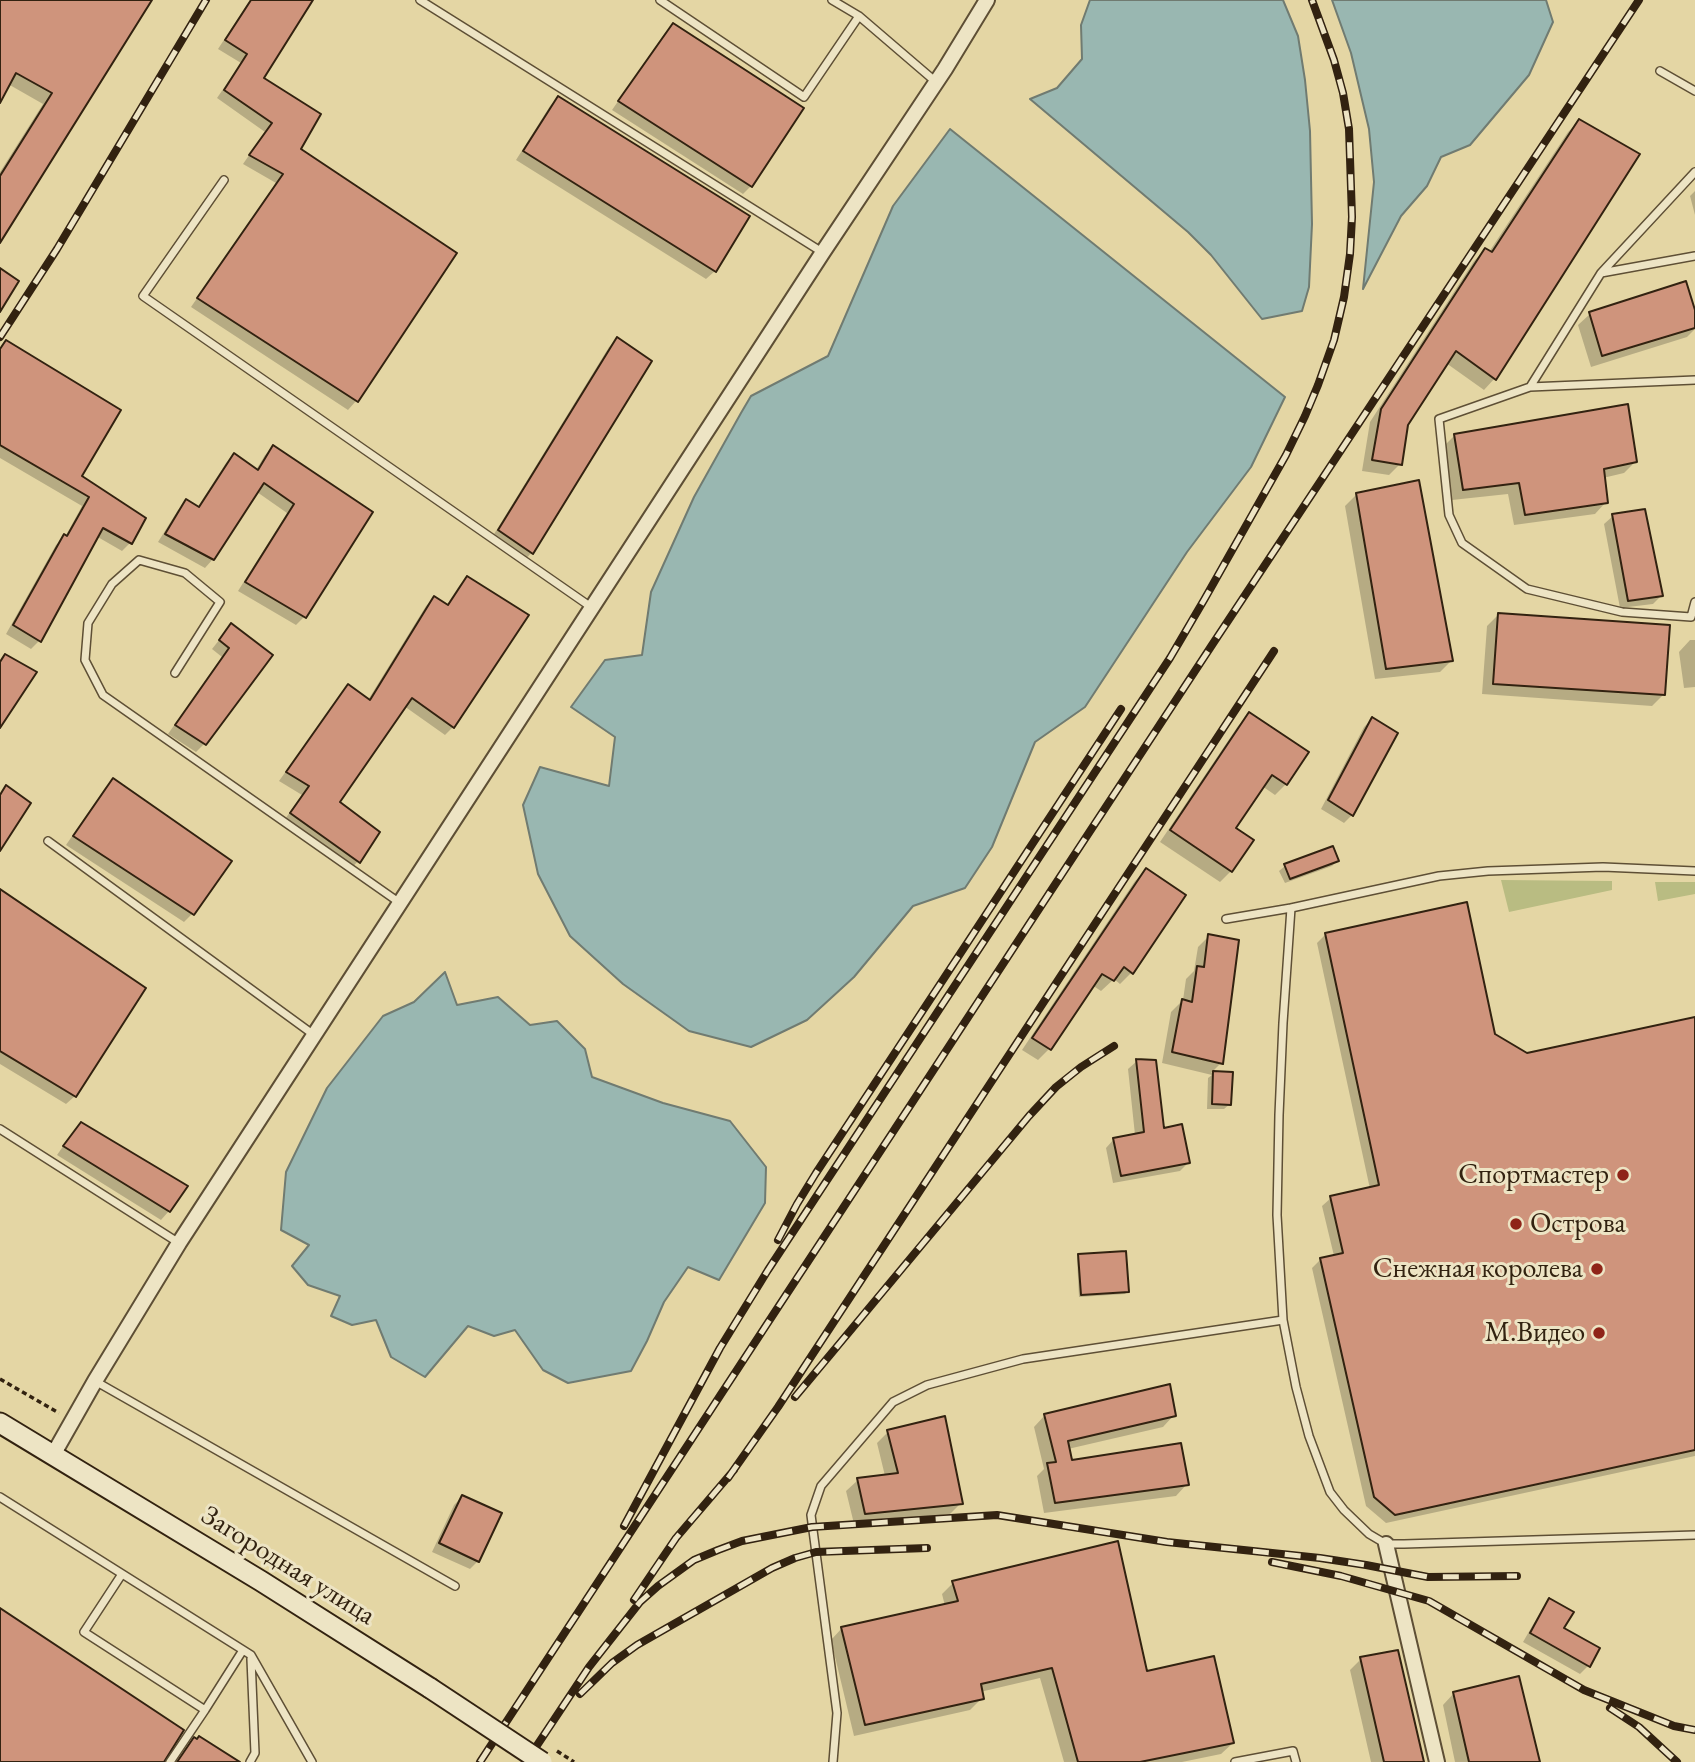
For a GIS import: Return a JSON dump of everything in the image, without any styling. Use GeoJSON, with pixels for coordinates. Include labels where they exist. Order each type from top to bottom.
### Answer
{"type":"FeatureCollection","features":[{"type":"Feature","properties":{"kind":"main road","name":"Загородная улица"},"geometry":{"type":"LineString","coordinates":[[0,1423],[261,1581],[542,1762]]}},
{"type":"Feature","properties":{"kind":"street"},"geometry":{"type":"LineString","coordinates":[[53,1455],[179,1243],[987,0]]}},
{"type":"Feature","properties":{"kind":"street"},"geometry":{"type":"LineString","coordinates":[[1386,1544],[1437,1762]]}},
{"type":"Feature","properties":{"kind":"lane"},"geometry":{"type":"LineString","coordinates":[[420,0],[823,252]]}},
{"type":"Feature","properties":{"kind":"lane"},"geometry":{"type":"LineString","coordinates":[[660,0],[804,97],[859,16]]}},
{"type":"Feature","properties":{"kind":"lane"},"geometry":{"type":"LineString","coordinates":[[832,0],[859,16],[936,82]]}},
{"type":"Feature","properties":{"kind":"lane"},"geometry":{"type":"LineString","coordinates":[[1660,71],[1695,91]]}},
{"type":"Feature","properties":{"kind":"lane"},"geometry":{"type":"LineString","coordinates":[[1530,387],[1601,273],[1695,172]]}},
{"type":"Feature","properties":{"kind":"lane"},"geometry":{"type":"LineString","coordinates":[[224,180],[143,296],[592,608]]}},
{"type":"Feature","properties":{"kind":"lane"},"geometry":{"type":"LineString","coordinates":[[1601,273],[1695,257]]}},
{"type":"Feature","properties":{"kind":"lane"},"geometry":{"type":"LineString","coordinates":[[1695,380],[1530,387],[1439,419],[1449,515],[1462,543],[1527,589],[1622,612],[1691,617],[1695,602]]}},
{"type":"Feature","properties":{"kind":"lane"},"geometry":{"type":"LineString","coordinates":[[175,673],[220,602],[185,573],[139,560],[112,584],[88,623],[85,660],[103,695],[400,903]]}},
{"type":"Feature","properties":{"kind":"lane"},"geometry":{"type":"LineString","coordinates":[[48,841],[314,1035]]}},
{"type":"Feature","properties":{"kind":"lane"},"geometry":{"type":"LineString","coordinates":[[1226,919],[1451,874],[1603,867],[1695,871]]}},
{"type":"Feature","properties":{"kind":"lane"},"geometry":{"type":"LineString","coordinates":[[1291,908],[1279,1115],[1278,1215],[1283,1320],[1309,1436],[1330,1493],[1369,1534],[1386,1544],[1695,1535]]}},
{"type":"Feature","properties":{"kind":"lane"},"geometry":{"type":"LineString","coordinates":[[0,1129],[179,1243]]}},
{"type":"Feature","properties":{"kind":"lane"},"geometry":{"type":"LineString","coordinates":[[833,1762],[837,1713],[811,1515],[821,1486],[893,1402],[927,1385],[1023,1359],[1283,1320]]}},
{"type":"Feature","properties":{"kind":"lane"},"geometry":{"type":"LineString","coordinates":[[95,1381],[456,1586]]}},
{"type":"Feature","properties":{"kind":"lane"},"geometry":{"type":"LineString","coordinates":[[0,1497],[247,1652],[312,1762]]}},
{"type":"Feature","properties":{"kind":"lane"},"geometry":{"type":"LineString","coordinates":[[122,1574],[84,1632],[205,1710]]}},
{"type":"Feature","properties":{"kind":"lane"},"geometry":{"type":"LineString","coordinates":[[170,1762],[247,1652]]}},
{"type":"Feature","properties":{"kind":"lane"},"geometry":{"type":"LineString","coordinates":[[247,1652],[255,1753],[250,1762]]}},
{"type":"Feature","properties":{"kind":"lane"},"geometry":{"type":"LineString","coordinates":[[1235,1762],[1293,1751],[1296,1762]]}},
{"type":"Feature","properties":{"kind":"path"},"geometry":{"type":"LineString","coordinates":[[0,1379],[72,1421]]}},
{"type":"Feature","properties":{"kind":"green space"},"geometry":{"type":"Polygon","coordinates":[[[1501,880],[1612,881],[1612,890],[1509,912],[1501,880]]]}},
{"type":"Feature","properties":{"kind":"green space"},"geometry":{"type":"Polygon","coordinates":[[[1655,882],[1695,882],[1695,894],[1658,901],[1655,882]]]}},
{"type":"Feature","properties":{"kind":"water"},"geometry":{"type":"Polygon","coordinates":[[[1090,0],[1283,0],[1298,36],[1310,131],[1312,224],[1309,287],[1302,311],[1262,319],[1211,255],[1188,232],[1030,99],[1057,88],[1082,59],[1081,25],[1090,0]]]}},
{"type":"Feature","properties":{"kind":"water"},"geometry":{"type":"Polygon","coordinates":[[[1332,0],[1546,0],[1553,22],[1529,75],[1470,145],[1441,157],[1427,186],[1401,216],[1363,289],[1374,182],[1369,129],[1351,53],[1332,0]]]}},
{"type":"Feature","properties":{"kind":"water"},"geometry":{"type":"Polygon","coordinates":[[[950,129],[1285,397],[1251,467],[1187,552],[1085,707],[1035,742],[992,847],[965,888],[913,906],[854,977],[807,1020],[751,1047],[689,1031],[623,984],[570,936],[538,874],[523,805],[540,767],[609,786],[615,737],[571,707],[605,660],[642,655],[651,592],[694,497],[741,413],[751,396],[828,356],[893,206],[950,129]]]}},
{"type":"Feature","properties":{"kind":"water"},"geometry":{"type":"Polygon","coordinates":[[[445,972],[457,1005],[498,997],[530,1025],[557,1021],[585,1049],[592,1077],[663,1103],[730,1121],[766,1167],[765,1203],[719,1280],[688,1267],[664,1302],[631,1371],[568,1383],[543,1370],[515,1330],[494,1336],[468,1326],[425,1377],[391,1357],[376,1320],[352,1325],[331,1316],[340,1296],[308,1285],[292,1266],[309,1245],[281,1230],[286,1172],[327,1088],[383,1016],[414,1002],[445,972]]]}},
{"type":"Feature","properties":{"kind":"building"},"geometry":{"type":"Polygon","coordinates":[[[0,0],[152,0],[0,243],[0,176],[52,93],[16,73],[0,103],[0,0]]]}},
{"type":"Feature","properties":{"kind":"building"},"geometry":{"type":"Polygon","coordinates":[[[251,0],[313,0],[264,78],[321,114],[301,149],[457,253],[358,402],[197,298],[283,174],[249,155],[272,123],[224,90],[247,54],[225,40],[251,0]]]}},
{"type":"Feature","properties":{"kind":"building"},"geometry":{"type":"Polygon","coordinates":[[[673,23],[804,108],[752,187],[618,101],[673,23]]]}},
{"type":"Feature","properties":{"kind":"building"},"geometry":{"type":"Polygon","coordinates":[[[558,96],[750,216],[716,272],[523,151],[558,96]]]}},
{"type":"Feature","properties":{"kind":"building"},"geometry":{"type":"Polygon","coordinates":[[[1579,119],[1640,154],[1496,380],[1456,351],[1408,425],[1402,465],[1372,460],[1381,409],[1485,248],[1492,252],[1579,119]]]}},
{"type":"Feature","properties":{"kind":"building"},"geometry":{"type":"Polygon","coordinates":[[[0,268],[19,281],[0,312],[0,268]]]}},
{"type":"Feature","properties":{"kind":"building"},"geometry":{"type":"Polygon","coordinates":[[[1686,281],[1695,310],[1695,328],[1602,356],[1589,312],[1686,281]]]}},
{"type":"Feature","properties":{"kind":"building"},"geometry":{"type":"Polygon","coordinates":[[[617,337],[652,361],[533,554],[498,530],[617,337]]]}},
{"type":"Feature","properties":{"kind":"building"},"geometry":{"type":"Polygon","coordinates":[[[6,340],[121,410],[82,476],[146,518],[132,544],[103,528],[41,642],[13,625],[64,534],[67,536],[89,497],[0,445],[0,349],[6,340]]]}},
{"type":"Feature","properties":{"kind":"building"},"geometry":{"type":"Polygon","coordinates":[[[1628,404],[1637,462],[1604,469],[1608,503],[1525,515],[1519,483],[1463,490],[1454,434],[1628,404]]]}},
{"type":"Feature","properties":{"kind":"building"},"geometry":{"type":"Polygon","coordinates":[[[273,445],[373,512],[306,618],[245,582],[294,504],[264,483],[214,560],[165,534],[186,499],[199,507],[234,453],[258,470],[273,445]]]}},
{"type":"Feature","properties":{"kind":"building"},"geometry":{"type":"Polygon","coordinates":[[[1419,480],[1453,661],[1386,669],[1356,493],[1419,480]]]}},
{"type":"Feature","properties":{"kind":"building"},"geometry":{"type":"Polygon","coordinates":[[[1645,509],[1663,596],[1628,601],[1612,514],[1645,509]]]}},
{"type":"Feature","properties":{"kind":"building"},"geometry":{"type":"Polygon","coordinates":[[[467,576],[529,615],[454,728],[412,698],[340,802],[380,832],[360,863],[290,813],[309,786],[286,772],[348,684],[370,700],[434,596],[448,605],[467,576]]]}},
{"type":"Feature","properties":{"kind":"building"},"geometry":{"type":"Polygon","coordinates":[[[1498,613],[1670,625],[1665,695],[1493,684],[1498,613]]]}},
{"type":"Feature","properties":{"kind":"building"},"geometry":{"type":"Polygon","coordinates":[[[231,623],[273,655],[206,745],[175,725],[229,648],[219,640],[231,623]]]}},
{"type":"Feature","properties":{"kind":"building"},"geometry":{"type":"Polygon","coordinates":[[[5,654],[37,672],[0,728],[0,662],[5,654]]]}},
{"type":"Feature","properties":{"kind":"building"},"geometry":{"type":"Polygon","coordinates":[[[1249,712],[1309,752],[1287,785],[1272,775],[1236,828],[1254,840],[1232,872],[1170,830],[1249,712]]]}},
{"type":"Feature","properties":{"kind":"building"},"geometry":{"type":"Polygon","coordinates":[[[1372,717],[1398,733],[1353,816],[1328,800],[1372,717]]]}},
{"type":"Feature","properties":{"kind":"building"},"geometry":{"type":"Polygon","coordinates":[[[113,778],[232,861],[194,915],[73,836],[113,778]]]}},
{"type":"Feature","properties":{"kind":"building"},"geometry":{"type":"Polygon","coordinates":[[[6,785],[31,803],[0,851],[0,795],[6,785]]]}},
{"type":"Feature","properties":{"kind":"building"},"geometry":{"type":"Polygon","coordinates":[[[1333,846],[1339,861],[1290,879],[1284,864],[1333,846]]]}},
{"type":"Feature","properties":{"kind":"building"},"geometry":{"type":"Polygon","coordinates":[[[1146,868],[1186,895],[1133,974],[1124,967],[1114,981],[1102,974],[1051,1050],[1032,1038],[1146,868]]]}},
{"type":"Feature","properties":{"kind":"building"},"geometry":{"type":"Polygon","coordinates":[[[0,889],[146,988],[76,1097],[0,1051],[0,889]]]}},
{"type":"Feature","properties":{"kind":"building","name":"Острова"},"geometry":{"type":"Polygon","coordinates":[[[1467,902],[1495,1034],[1527,1053],[1695,1017],[1695,1450],[1395,1515],[1374,1497],[1320,1258],[1343,1253],[1330,1196],[1379,1185],[1325,933],[1467,902]]]}},
{"type":"Feature","properties":{"kind":"building"},"geometry":{"type":"Polygon","coordinates":[[[1208,934],[1239,940],[1223,1064],[1172,1052],[1182,999],[1192,1002],[1197,966],[1204,967],[1208,934]]]}},
{"type":"Feature","properties":{"kind":"building"},"geometry":{"type":"Polygon","coordinates":[[[1136,1059],[1156,1060],[1164,1128],[1182,1124],[1190,1163],[1121,1176],[1113,1138],[1144,1132],[1136,1059]]]}},
{"type":"Feature","properties":{"kind":"building"},"geometry":{"type":"Polygon","coordinates":[[[1213,1071],[1233,1072],[1231,1105],[1212,1104],[1213,1071]]]}},
{"type":"Feature","properties":{"kind":"building"},"geometry":{"type":"Polygon","coordinates":[[[81,1122],[188,1186],[170,1212],[63,1146],[81,1122]]]}},
{"type":"Feature","properties":{"kind":"building"},"geometry":{"type":"Polygon","coordinates":[[[1126,1251],[1129,1292],[1081,1295],[1078,1254],[1126,1251]]]}},
{"type":"Feature","properties":{"kind":"building"},"geometry":{"type":"Polygon","coordinates":[[[1170,1384],[1176,1416],[1068,1441],[1072,1460],[1181,1443],[1189,1485],[1055,1503],[1047,1463],[1056,1462],[1044,1414],[1170,1384]]]}},
{"type":"Feature","properties":{"kind":"building"},"geometry":{"type":"Polygon","coordinates":[[[945,1416],[963,1504],[865,1514],[857,1478],[898,1473],[887,1430],[945,1416]]]}},
{"type":"Feature","properties":{"kind":"building"},"geometry":{"type":"Polygon","coordinates":[[[462,1495],[502,1513],[479,1562],[439,1543],[462,1495]]]}},
{"type":"Feature","properties":{"kind":"building"},"geometry":{"type":"Polygon","coordinates":[[[1118,1541],[1147,1671],[1214,1656],[1234,1743],[1140,1762],[1078,1762],[1052,1668],[981,1684],[984,1699],[865,1725],[841,1627],[958,1601],[952,1581],[1118,1541]]]}},
{"type":"Feature","properties":{"kind":"building"},"geometry":{"type":"Polygon","coordinates":[[[1549,1598],[1574,1612],[1564,1628],[1600,1648],[1590,1667],[1530,1633],[1549,1598]]]}},
{"type":"Feature","properties":{"kind":"building"},"geometry":{"type":"Polygon","coordinates":[[[0,1608],[184,1730],[164,1762],[0,1762],[0,1608]]]}},
{"type":"Feature","properties":{"kind":"building"},"geometry":{"type":"Polygon","coordinates":[[[1398,1650],[1424,1762],[1384,1762],[1360,1657],[1398,1650]]]}},
{"type":"Feature","properties":{"kind":"building"},"geometry":{"type":"Polygon","coordinates":[[[1519,1676],[1540,1762],[1469,1762],[1453,1692],[1519,1676]]]}},
{"type":"Feature","properties":{"kind":"building"},"geometry":{"type":"Polygon","coordinates":[[[199,1736],[240,1762],[177,1762],[194,1737],[197,1739],[199,1736]]]}},
{"type":"Feature","properties":{"kind":"railway"},"geometry":{"type":"LineString","coordinates":[[0,337],[57,249],[206,0]]}},
{"type":"Feature","properties":{"kind":"railway"},"geometry":{"type":"LineString","coordinates":[[624,1526],[720,1348],[768,1270],[1170,658],[1286,455],[1305,416],[1334,340],[1344,297],[1352,217],[1349,129],[1343,93],[1312,0]]}},
{"type":"Feature","properties":{"kind":"railway"},"geometry":{"type":"LineString","coordinates":[[480,1762],[1212,645],[1639,0]]}},
{"type":"Feature","properties":{"kind":"railway"},"geometry":{"type":"LineString","coordinates":[[728,1478],[778,1407],[1274,651]]}},
{"type":"Feature","properties":{"kind":"railway"},"geometry":{"type":"LineString","coordinates":[[778,1240],[816,1173],[1121,709]]}},
{"type":"Feature","properties":{"kind":"railway"},"geometry":{"type":"LineString","coordinates":[[795,1397],[1029,1116],[1056,1087],[1114,1046]]}},
{"type":"Feature","properties":{"kind":"railway"},"geometry":{"type":"LineString","coordinates":[[634,1600],[676,1538],[734,1470]]}},
{"type":"Feature","properties":{"kind":"railway"},"geometry":{"type":"LineString","coordinates":[[526,1762],[589,1667],[640,1602],[658,1586],[694,1560],[718,1550],[742,1541],[812,1527],[997,1515],[1167,1542],[1320,1558],[1428,1577],[1517,1576]]}},
{"type":"Feature","properties":{"kind":"railway"},"geometry":{"type":"LineString","coordinates":[[580,1694],[612,1663],[637,1645],[772,1568],[795,1558],[816,1552],[927,1548]]}},
{"type":"Feature","properties":{"kind":"railway"},"geometry":{"type":"LineString","coordinates":[[1272,1562],[1341,1576],[1429,1601],[1584,1690],[1674,1726],[1695,1730]]}},
{"type":"Feature","properties":{"kind":"railway"},"geometry":{"type":"LineString","coordinates":[[1610,1708],[1639,1727],[1677,1762]]}},
{"type":"Feature","properties":{"kind":"place","name":"Спортмастер"},"geometry":{"type":"Point","coordinates":[1623,1175]}},
{"type":"Feature","properties":{"kind":"place","name":"Острова"},"geometry":{"type":"Point","coordinates":[1516,1224]}},
{"type":"Feature","properties":{"kind":"place","name":"Снежная королева"},"geometry":{"type":"Point","coordinates":[1597,1269]}},
{"type":"Feature","properties":{"kind":"place","name":"М.Видео"},"geometry":{"type":"Point","coordinates":[1599,1333]}}]}
